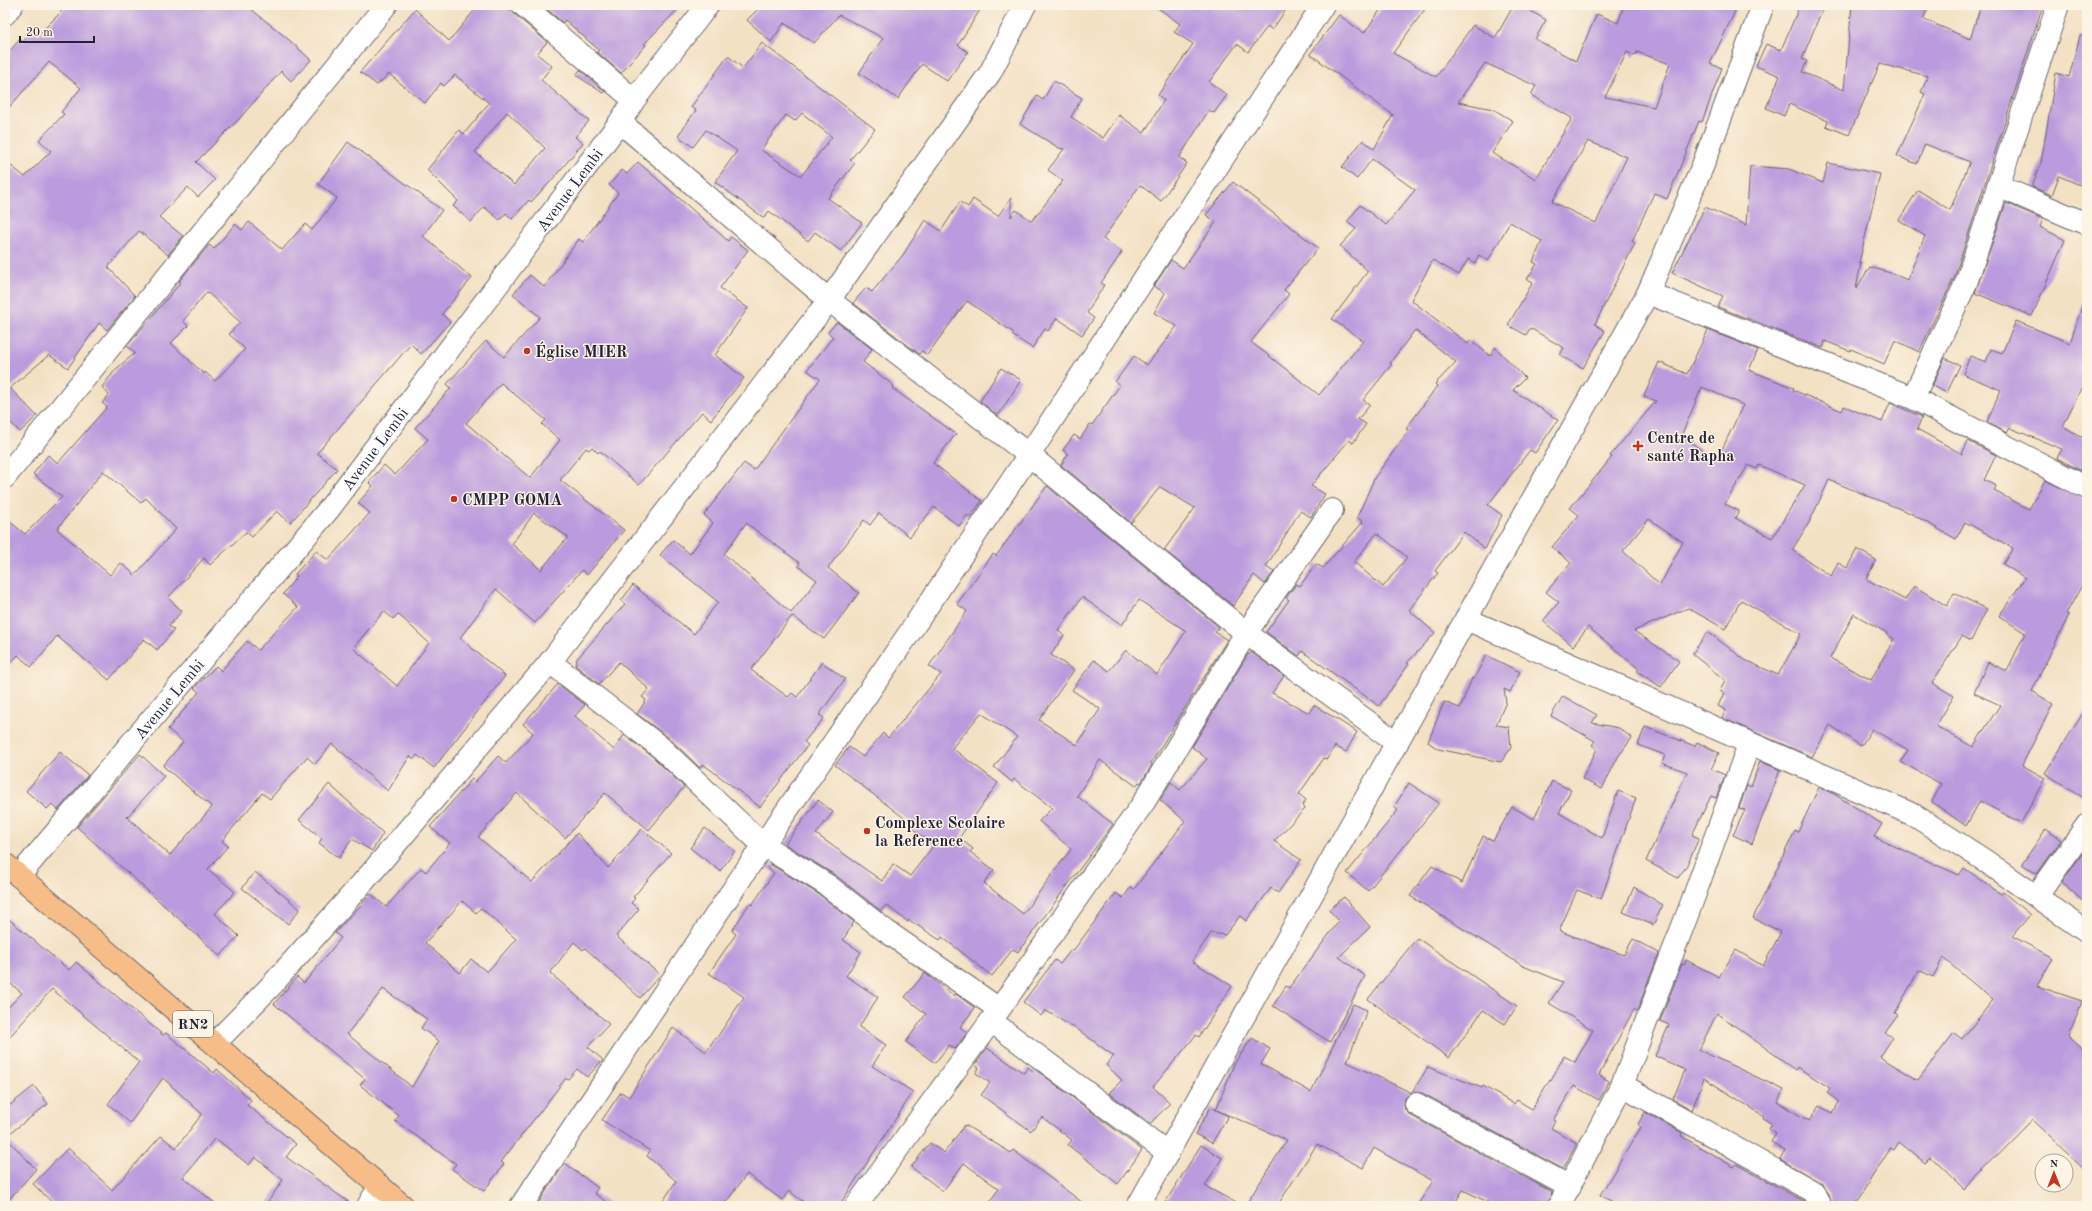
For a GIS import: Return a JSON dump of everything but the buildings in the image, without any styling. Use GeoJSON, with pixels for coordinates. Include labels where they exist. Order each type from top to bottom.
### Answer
{"type":"FeatureCollection","features":[{"type":"Feature","properties":{"kind":"highway","name":"RN2"},"geometry":{"type":"LineString","coordinates":[[12,870],[403,1206]]}},
{"type":"Feature","properties":{"kind":"street"},"geometry":{"type":"LineString","coordinates":[[5,14],[12,5]]}},
{"type":"Feature","properties":{"kind":"street"},"geometry":{"type":"LineString","coordinates":[[5,477],[386,5]]}},
{"type":"Feature","properties":{"kind":"street"},"geometry":{"type":"LineString","coordinates":[[523,5],[634,100]]}},
{"type":"Feature","properties":{"kind":"street","name":"Avenue Lembi"},"geometry":{"type":"LineString","coordinates":[[12,870],[329,509],[620,122],[634,100],[708,5]]}},
{"type":"Feature","properties":{"kind":"street"},"geometry":{"type":"LineString","coordinates":[[215,1043],[270,987],[372,872],[550,662],[829,300],[990,73],[1025,5]]}},
{"type":"Feature","properties":{"kind":"street"},"geometry":{"type":"LineString","coordinates":[[521,1206],[763,845],[1029,455],[1323,5]]}},
{"type":"Feature","properties":{"kind":"street"},"geometry":{"type":"LineString","coordinates":[[1138,1206],[1648,293],[1703,165],[1763,5]]}},
{"type":"Feature","properties":{"kind":"street"},"geometry":{"type":"LineString","coordinates":[[1913,398],[1966,283],[2058,5]]}},
{"type":"Feature","properties":{"kind":"street"},"geometry":{"type":"LineString","coordinates":[[620,122],[829,300],[1029,455],[1246,633],[1397,743]]}},
{"type":"Feature","properties":{"kind":"street"},"geometry":{"type":"LineString","coordinates":[[1998,186],[2087,224]]}},
{"type":"Feature","properties":{"kind":"street"},"geometry":{"type":"LineString","coordinates":[[1648,293],[1913,398],[2087,488]]}},
{"type":"Feature","properties":{"kind":"street"},"geometry":{"type":"LineString","coordinates":[[856,1206],[995,1015],[1144,802],[1246,633],[1332,510]]}},
{"type":"Feature","properties":{"kind":"street"},"geometry":{"type":"LineString","coordinates":[[1466,619],[1914,815],[2037,896],[2087,932]]}},
{"type":"Feature","properties":{"kind":"street"},"geometry":{"type":"LineString","coordinates":[[550,662],[660,747],[763,845],[827,886],[995,1015],[1168,1153]]}},
{"type":"Feature","properties":{"kind":"street"},"geometry":{"type":"LineString","coordinates":[[1559,1206],[1622,1085],[1689,910],[1749,744]]}},
{"type":"Feature","properties":{"kind":"street"},"geometry":{"type":"LineString","coordinates":[[2037,896],[2087,825]]}},
{"type":"Feature","properties":{"kind":"street"},"geometry":{"type":"LineString","coordinates":[[1622,1085],[1812,1191],[1819,1201],[1819,1206]]}},
{"type":"Feature","properties":{"kind":"street"},"geometry":{"type":"LineString","coordinates":[[1416,1104],[1570,1186]]}},
{"type":"Feature","properties":{"kind":"street"},"geometry":{"type":"LineString","coordinates":[[368,1206],[380,1186]]}},
{"type":"Feature","properties":{"kind":"place","name":"Église MIER"},"geometry":{"type":"Point","coordinates":[527,351]}},
{"type":"Feature","properties":{"kind":"place","name":"Centre de santé Rapha"},"geometry":{"type":"Point","coordinates":[1638,446]}},
{"type":"Feature","properties":{"kind":"place","name":"CMPP GOMA"},"geometry":{"type":"Point","coordinates":[454,499]}},
{"type":"Feature","properties":{"kind":"place","name":"Complexe Scolaire la Reference"},"geometry":{"type":"Point","coordinates":[867,831]}}]}
